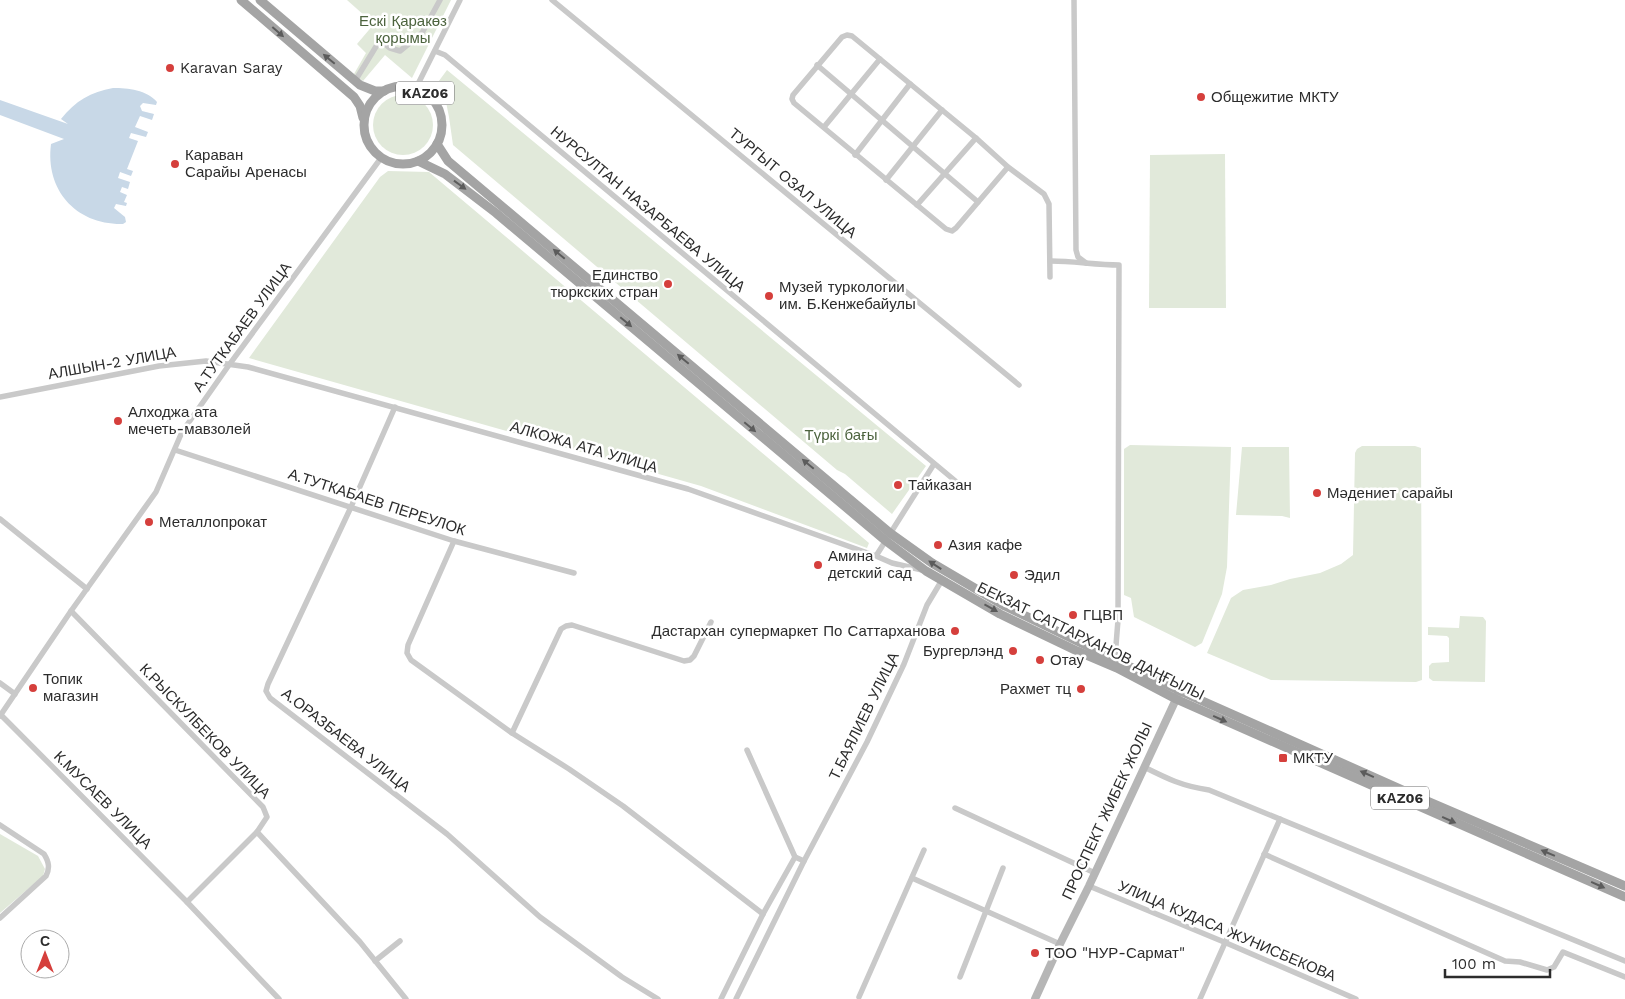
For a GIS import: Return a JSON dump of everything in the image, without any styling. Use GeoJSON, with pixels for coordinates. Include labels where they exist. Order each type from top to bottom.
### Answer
{"type":"FeatureCollection","features":[{"type":"Feature","properties":{"kind":"main road"},"geometry":{"type":"LineString","coordinates":[[241,0],[354,97],[360,106],[366,139],[372,150],[381,158]]}},
{"type":"Feature","properties":{"kind":"main road","name":"KАZ06"},"geometry":{"type":"LineString","coordinates":[[260,0],[355,81],[368,89],[384,91],[403,86],[416,88],[428,95],[440,112],[442,125],[437,144]]}},
{"type":"Feature","properties":{"kind":"main road","name":"KАZ06"},"geometry":{"type":"LineString","coordinates":[[364,121],[369,104],[384,91]]}},
{"type":"Feature","properties":{"kind":"main road"},"geometry":{"type":"LineString","coordinates":[[418,161],[429,154],[437,144]]}},
{"type":"Feature","properties":{"kind":"main road","name":"БЕКЗАТ САТТАРХАНОВ ДАҢҒЫЛЫ"},"geometry":{"type":"LineString","coordinates":[[437,144],[448,161],[926,571],[1000,614],[1077,651],[1625,896]]}},
{"type":"Feature","properties":{"kind":"main road","name":"KАZ06"},"geometry":{"type":"LineString","coordinates":[[381,158],[399,164],[418,161]]}},
{"type":"Feature","properties":{"kind":"main road","name":"БЕКЗАТ САТТАРХАНОВ ДАҢҒЫЛЫ"},"geometry":{"type":"LineString","coordinates":[[418,161],[445,174],[496,213],[888,537],[964,583],[1013,610],[1115,658],[1178,695],[1625,886]]}},
{"type":"Feature","properties":{"kind":"main road","name":"ПРОСПЕКТ ЖИБЕК ЖОЛЫ"},"geometry":{"type":"LineString","coordinates":[[1035,999],[1178,695]]}},
{"type":"Feature","properties":{"kind":"street"},"geometry":{"type":"LineString","coordinates":[[355,81],[380,40],[390,48],[400,51],[422,33],[440,0]]}},
{"type":"Feature","properties":{"kind":"street"},"geometry":{"type":"LineString","coordinates":[[416,88],[460,0]]}},
{"type":"Feature","properties":{"kind":"street","name":"ТУРГЫТ ОЗАЛ УЛИЦА"},"geometry":{"type":"LineString","coordinates":[[552,0],[1019,385]]}},
{"type":"Feature","properties":{"kind":"street"},"geometry":{"type":"LineString","coordinates":[[1074,0],[1076,250],[1078,257],[1086,263]]}},
{"type":"Feature","properties":{"kind":"street"},"geometry":{"type":"LineString","coordinates":[[1008,166],[952,231],[946,230],[794,103],[793,95],[842,37],[852,36],[1048,198],[1050,277]]}},
{"type":"Feature","properties":{"kind":"street","name":"НУРСУЛТАН НАЗАРБАЕВА УЛИЦА"},"geometry":{"type":"LineString","coordinates":[[435,51],[445,55],[959,484]]}},
{"type":"Feature","properties":{"kind":"street"},"geometry":{"type":"LineString","coordinates":[[824,127],[880,59]]}},
{"type":"Feature","properties":{"kind":"street"},"geometry":{"type":"LineString","coordinates":[[817,65],[978,202]]}},
{"type":"Feature","properties":{"kind":"street"},"geometry":{"type":"LineString","coordinates":[[855,155],[910,84]]}},
{"type":"Feature","properties":{"kind":"street"},"geometry":{"type":"LineString","coordinates":[[886,180],[942,110]]}},
{"type":"Feature","properties":{"kind":"street"},"geometry":{"type":"LineString","coordinates":[[917,205],[976,138]]}},
{"type":"Feature","properties":{"kind":"street","name":"А.ТУТКАБАЕВ УЛИЦА"},"geometry":{"type":"LineString","coordinates":[[0,715],[156,492],[182,432],[381,158]]}},
{"type":"Feature","properties":{"kind":"street"},"geometry":{"type":"LineString","coordinates":[[1050,261],[1119,265],[1118,620],[1115,658]]}},
{"type":"Feature","properties":{"kind":"street","name":"АЛШЫН-2 УЛИЦА"},"geometry":{"type":"LineString","coordinates":[[0,397],[160,366],[206,361],[229,365]]}},
{"type":"Feature","properties":{"kind":"street","name":"АЛКОЖА АТА УЛИЦА"},"geometry":{"type":"LineString","coordinates":[[229,365],[248,367],[688,489],[892,563],[926,571]]}},
{"type":"Feature","properties":{"kind":"street","name":"А.ОРАЗБАЕВА УЛИЦА"},"geometry":{"type":"LineString","coordinates":[[395,407],[266,691],[270,698],[447,834],[540,917],[622,977],[658,999]]}},
{"type":"Feature","properties":{"kind":"street","name":"А.ТУТКАБАЕВ ПЕРЕУЛОК"},"geometry":{"type":"LineString","coordinates":[[175,450],[454,542],[574,573]]}},
{"type":"Feature","properties":{"kind":"street"},"geometry":{"type":"LineString","coordinates":[[876,556],[934,464]]}},
{"type":"Feature","properties":{"kind":"street"},"geometry":{"type":"LineString","coordinates":[[0,519],[87,589]]}},
{"type":"Feature","properties":{"kind":"street"},"geometry":{"type":"LineString","coordinates":[[454,542],[408,645],[406,653],[411,660],[512,733],[623,806],[764,914]]}},
{"type":"Feature","properties":{"kind":"street","name":"Т.БАЯЛИЕВ УЛИЦА"},"geometry":{"type":"LineString","coordinates":[[736,999],[804,861],[871,734],[904,664],[927,605],[942,580]]}},
{"type":"Feature","properties":{"kind":"street","name":"К.РЫСКУЛБЕКОВ УЛИЦА"},"geometry":{"type":"LineString","coordinates":[[72,611],[263,807],[267,817],[257,832]]}},
{"type":"Feature","properties":{"kind":"street"},"geometry":{"type":"LineString","coordinates":[[512,733],[561,629],[566,626],[572,625],[684,661],[690,660],[694,656],[711,622]]}},
{"type":"Feature","properties":{"kind":"street"},"geometry":{"type":"LineString","coordinates":[[0,683],[15,694]]}},
{"type":"Feature","properties":{"kind":"street","name":"К.МУСАЕВ УЛИЦА"},"geometry":{"type":"LineString","coordinates":[[0,715],[188,902],[279,999]]}},
{"type":"Feature","properties":{"kind":"street"},"geometry":{"type":"LineString","coordinates":[[747,750],[794,857],[804,861]]}},
{"type":"Feature","properties":{"kind":"street"},"geometry":{"type":"LineString","coordinates":[[1144,767],[1172,782],[1188,787],[1209,790],[1625,961]]}},
{"type":"Feature","properties":{"kind":"street"},"geometry":{"type":"LineString","coordinates":[[955,808],[1095,873]]}},
{"type":"Feature","properties":{"kind":"street"},"geometry":{"type":"LineString","coordinates":[[1200,999],[1280,819]]}},
{"type":"Feature","properties":{"kind":"street"},"geometry":{"type":"LineString","coordinates":[[0,825],[44,854],[48,861],[49,870],[46,876],[0,918]]}},
{"type":"Feature","properties":{"kind":"street"},"geometry":{"type":"LineString","coordinates":[[188,902],[257,832],[360,942],[406,999]]}},
{"type":"Feature","properties":{"kind":"street"},"geometry":{"type":"LineString","coordinates":[[859,997],[924,850]]}},
{"type":"Feature","properties":{"kind":"street"},"geometry":{"type":"LineString","coordinates":[[1264,854],[1505,961],[1520,962],[1547,970],[1554,967],[1563,952],[1625,977]]}},
{"type":"Feature","properties":{"kind":"street"},"geometry":{"type":"LineString","coordinates":[[721,999],[794,857]]}},
{"type":"Feature","properties":{"kind":"street"},"geometry":{"type":"LineString","coordinates":[[960,978],[1003,868]]}},
{"type":"Feature","properties":{"kind":"street"},"geometry":{"type":"LineString","coordinates":[[912,878],[1060,944]]}},
{"type":"Feature","properties":{"kind":"street","name":"УЛИЦА КУДАСА ЖУНИСБЕКОВА"},"geometry":{"type":"LineString","coordinates":[[1089,886],[1356,999]]}},
{"type":"Feature","properties":{"kind":"street"},"geometry":{"type":"LineString","coordinates":[[375,961],[400,941]]}},
{"type":"Feature","properties":{"kind":"green space","name":"Ескі Қаракөз қорымы"},"geometry":{"type":"Polygon","coordinates":[[[347,0],[451,0],[412,78],[385,55],[363,81],[354,74],[366,53],[357,44],[374,24],[347,0]]]}},
{"type":"Feature","properties":{"kind":"green space","name":"Түркі бағы"},"geometry":{"type":"Polygon","coordinates":[[[447,70],[926,466],[892,514],[845,474],[837,470],[453,145],[446,102],[433,89],[447,70]]]}},
{"type":"Feature","properties":{"kind":"green space"},"geometry":{"type":"Polygon","coordinates":[[[403,95],[415,97],[428,108],[433,125],[431,137],[420,150],[403,155],[391,153],[378,142],[373,125],[375,113],[386,100],[403,95]]]}},
{"type":"Feature","properties":{"kind":"green space"},"geometry":{"type":"Polygon","coordinates":[[[1225,154],[1226,308],[1149,308],[1150,155],[1225,154]]]}},
{"type":"Feature","properties":{"kind":"green space"},"geometry":{"type":"Polygon","coordinates":[[[388,171],[429,172],[869,543],[867,548],[701,486],[249,358],[380,177],[388,171]]]}},
{"type":"Feature","properties":{"kind":"green space"},"geometry":{"type":"Polygon","coordinates":[[[1130,445],[1231,447],[1227,567],[1222,594],[1202,643],[1195,647],[1134,617],[1131,598],[1124,595],[1124,449],[1130,445]]]}},
{"type":"Feature","properties":{"kind":"green space"},"geometry":{"type":"Polygon","coordinates":[[[1362,446],[1415,446],[1421,448],[1422,680],[1416,682],[1271,680],[1207,653],[1231,598],[1243,590],[1320,573],[1341,564],[1353,555],[1355,453],[1362,446]]]}},
{"type":"Feature","properties":{"kind":"green space"},"geometry":{"type":"Polygon","coordinates":[[[1242,447],[1289,447],[1290,518],[1282,516],[1236,515],[1242,447]]]}},
{"type":"Feature","properties":{"kind":"green space"},"geometry":{"type":"Polygon","coordinates":[[[1460,616],[1483,617],[1486,621],[1485,682],[1433,681],[1429,678],[1429,666],[1432,663],[1449,662],[1449,638],[1447,636],[1428,635],[1428,627],[1459,628],[1460,616]]]}},
{"type":"Feature","properties":{"kind":"green space"},"geometry":{"type":"Polygon","coordinates":[[[0,834],[38,856],[45,869],[43,876],[0,913],[0,834]]]}},
{"type":"Feature","properties":{"kind":"water"},"geometry":{"type":"Polygon","coordinates":[[[113,88],[143,92],[157,102],[156,105],[143,103],[140,106],[142,111],[154,114],[152,120],[140,116],[135,127],[148,132],[146,137],[131,133],[129,138],[138,141],[127,169],[133,171],[131,176],[120,172],[118,178],[130,182],[128,189],[122,187],[120,192],[127,195],[124,202],[127,203],[126,206],[116,204],[114,208],[125,217],[126,222],[123,224],[106,223],[91,218],[67,202],[53,176],[50,161],[51,144],[64,139],[0,115],[0,100],[68,124],[61,119],[78,102],[98,92],[113,88]]]}},
{"type":"Feature","properties":{"kind":"place","name":"Karavan Saray"},"geometry":{"type":"Point","coordinates":[170,68]}},
{"type":"Feature","properties":{"kind":"place","name":"Общежитие МКТУ"},"geometry":{"type":"Point","coordinates":[1201,97]}},
{"type":"Feature","properties":{"kind":"place","name":"Караван Сарайы Аренасы"},"geometry":{"type":"Point","coordinates":[175,164]}},
{"type":"Feature","properties":{"kind":"place","name":"Единство тюркских стран"},"geometry":{"type":"Point","coordinates":[668,284]}},
{"type":"Feature","properties":{"kind":"place","name":"Музей туркологии им. Б.Кенжебайулы"},"geometry":{"type":"Point","coordinates":[769,296]}},
{"type":"Feature","properties":{"kind":"place","name":"Алходжа ата мечеть-мавзолей"},"geometry":{"type":"Point","coordinates":[118,421]}},
{"type":"Feature","properties":{"kind":"place","name":"Тайказан"},"geometry":{"type":"Point","coordinates":[898,485]}},
{"type":"Feature","properties":{"kind":"place","name":"Мәдениет сарайы"},"geometry":{"type":"Point","coordinates":[1317,493]}},
{"type":"Feature","properties":{"kind":"place","name":"Металлопрокат"},"geometry":{"type":"Point","coordinates":[149,522]}},
{"type":"Feature","properties":{"kind":"place","name":"Азия кафе"},"geometry":{"type":"Point","coordinates":[938,545]}},
{"type":"Feature","properties":{"kind":"place","name":"Амина детский сад"},"geometry":{"type":"Point","coordinates":[818,565]}},
{"type":"Feature","properties":{"kind":"place","name":"Эдил"},"geometry":{"type":"Point","coordinates":[1014,575]}},
{"type":"Feature","properties":{"kind":"place","name":"ГЦВП"},"geometry":{"type":"Point","coordinates":[1073,615]}},
{"type":"Feature","properties":{"kind":"place","name":"Дастархан супермаркет По Саттарханова"},"geometry":{"type":"Point","coordinates":[955,631]}},
{"type":"Feature","properties":{"kind":"place","name":"Бургерлэнд"},"geometry":{"type":"Point","coordinates":[1013,651]}},
{"type":"Feature","properties":{"kind":"place","name":"Отау"},"geometry":{"type":"Point","coordinates":[1040,660]}},
{"type":"Feature","properties":{"kind":"place","name":"Топик магазин"},"geometry":{"type":"Point","coordinates":[33,688]}},
{"type":"Feature","properties":{"kind":"place","name":"Рахмет тц"},"geometry":{"type":"Point","coordinates":[1081,689]}},
{"type":"Feature","properties":{"kind":"place","name":"МКТУ"},"geometry":{"type":"Point","coordinates":[1283,758]}},
{"type":"Feature","properties":{"kind":"place","name":"ТОО \"НУР-Сармат\""},"geometry":{"type":"Point","coordinates":[1035,953]}}]}
